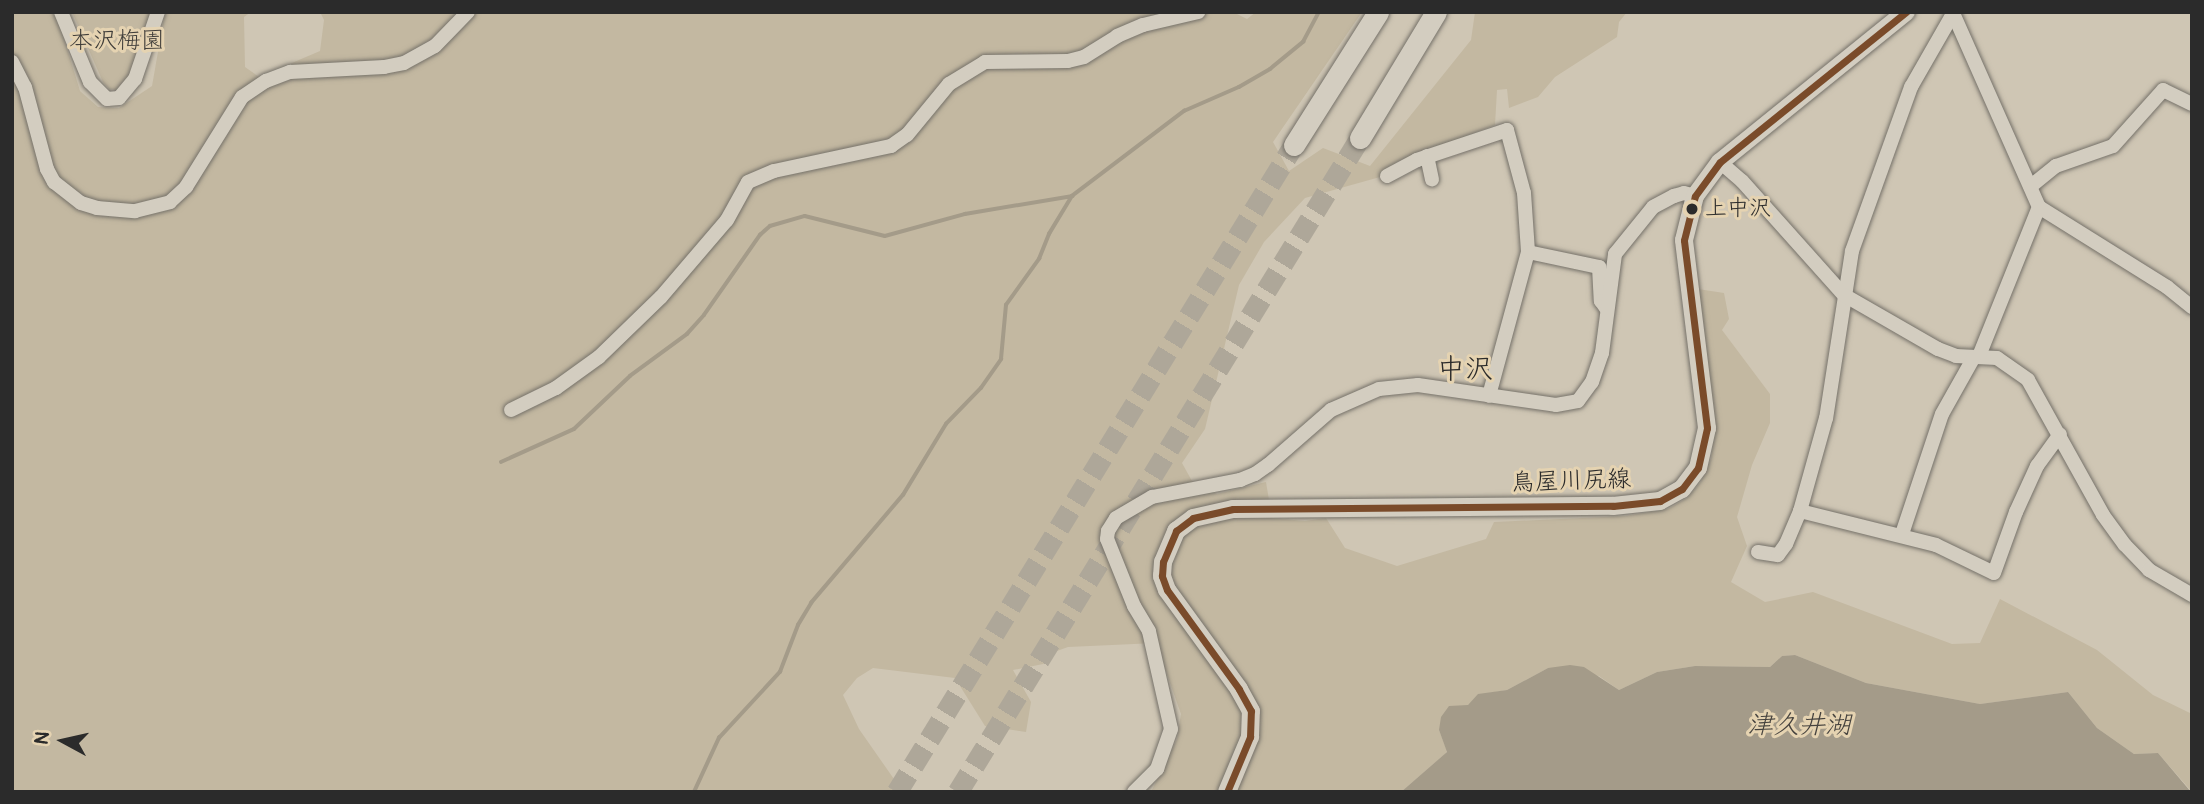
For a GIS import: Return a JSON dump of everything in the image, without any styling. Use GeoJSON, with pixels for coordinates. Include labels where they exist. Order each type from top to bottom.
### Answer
{"type":"FeatureCollection","features":[{"type":"Feature","properties":{"kind":"highway"},"geometry":{"type":"LineString","coordinates":[[1294,145],[1378,12]]}},
{"type":"Feature","properties":{"kind":"highway"},"geometry":{"type":"LineString","coordinates":[[1360,138],[1436,12]]}},
{"type":"Feature","properties":{"kind":"main road","name":"鳥屋川尻線"},"geometry":{"type":"LineString","coordinates":[[1227,792],[1250,737],[1251,711],[1239,689],[1167,590],[1162,576],[1163,562],[1176,531],[1193,518],[1233,509],[1613,506],[1670,497],[1693,477],[1706,439],[1705,399],[1684,240],[1695,196],[1720,162],[1906,12]]}},
{"type":"Feature","properties":{"kind":"street"},"geometry":{"type":"LineString","coordinates":[[61,12],[90,82],[107,99],[119,98],[135,79],[158,12]]}},
{"type":"Feature","properties":{"kind":"street"},"geometry":{"type":"LineString","coordinates":[[12,62],[25,87],[47,169],[54,182],[81,203],[97,208],[135,211],[170,202],[186,187],[242,97],[266,81],[302,70],[384,67],[404,63],[449,34],[468,12]]}},
{"type":"Feature","properties":{"kind":"street"},"geometry":{"type":"LineString","coordinates":[[511,410],[556,388],[599,357],[661,297],[727,220],[748,182],[774,172],[891,146],[907,135],[949,84],[985,62],[1068,61],[1084,57],[1117,36],[1143,25],[1198,12]]}},
{"type":"Feature","properties":{"kind":"street"},"geometry":{"type":"LineString","coordinates":[[1954,13],[2039,207],[2167,287],[2192,307]]}},
{"type":"Feature","properties":{"kind":"street"},"geometry":{"type":"LineString","coordinates":[[1758,552],[1778,555],[1800,511],[1826,418],[1843,295],[1852,251],[1911,87],[1954,13]]}},
{"type":"Feature","properties":{"kind":"street"},"geometry":{"type":"LineString","coordinates":[[2031,186],[2056,166],[2113,146],[2163,90],[2192,104]]}},
{"type":"Feature","properties":{"kind":"street"},"geometry":{"type":"LineString","coordinates":[[1387,176],[1427,156],[1507,130],[1524,193],[1528,252],[1489,397]]}},
{"type":"Feature","properties":{"kind":"street"},"geometry":{"type":"LineString","coordinates":[[1427,156],[1432,179]]}},
{"type":"Feature","properties":{"kind":"street"},"geometry":{"type":"LineString","coordinates":[[1720,162],[1742,181],[1843,295],[1938,349],[1956,356],[1997,358],[2028,380],[2103,515],[2125,545],[2149,570],[2192,595]]}},
{"type":"Feature","properties":{"kind":"street"},"geometry":{"type":"LineString","coordinates":[[1134,792],[1157,769],[1171,729],[1149,631],[1134,607],[1107,539],[1116,518],[1152,497],[1240,480],[1255,474],[1331,411],[1379,389],[1418,385],[1556,405],[1578,401],[1592,382],[1602,353],[1614,258],[1637,223],[1663,201],[1684,193],[1695,196]]}},
{"type":"Feature","properties":{"kind":"street"},"geometry":{"type":"LineString","coordinates":[[1902,534],[1942,414],[1977,356],[2039,207]]}},
{"type":"Feature","properties":{"kind":"street"},"geometry":{"type":"LineString","coordinates":[[1528,252],[1599,267],[1601,301],[1608,312]]}},
{"type":"Feature","properties":{"kind":"street"},"geometry":{"type":"LineString","coordinates":[[1800,511],[1902,534],[1936,545],[1994,573],[2016,512],[2037,466],[2060,434]]}},
{"type":"Feature","properties":{"kind":"green space"},"geometry":{"type":"Polygon","coordinates":[[[12,12],[51,12],[58,19],[80,91],[98,107],[119,108],[152,86],[165,12],[251,12],[244,17],[245,67],[259,77],[320,51],[324,20],[320,12],[1233,12],[1247,19],[1256,12],[1362,12],[1273,142],[1289,171],[1323,148],[1370,166],[1471,40],[1475,12],[1627,12],[1619,22],[1617,37],[1555,77],[1538,97],[1509,108],[1507,89],[1497,90],[1495,125],[1397,162],[1380,177],[1305,198],[1264,242],[1239,285],[1205,429],[1182,463],[1192,481],[1217,494],[1266,482],[1272,518],[1305,521],[1326,518],[1345,548],[1397,566],[1486,539],[1494,522],[1625,516],[1668,509],[1687,498],[1700,483],[1711,459],[1714,435],[1698,289],[1724,293],[1729,319],[1722,330],[1770,394],[1770,423],[1752,465],[1737,517],[1747,546],[1731,582],[1765,602],[1813,592],[1952,644],[1980,643],[2000,599],[2097,650],[2153,695],[2192,714],[2192,792],[2158,753],[2134,754],[2097,728],[2068,692],[1980,704],[1866,683],[1795,655],[1782,656],[1770,667],[1695,666],[1657,672],[1619,690],[1599,676],[1548,668],[1507,690],[1489,693],[1468,705],[1439,730],[1447,751],[1445,754],[1401,792],[1151,792],[1177,739],[1181,714],[1156,643],[1068,647],[1057,651],[1048,663],[1013,670],[1031,702],[1026,732],[985,726],[955,678],[873,668],[857,678],[843,695],[859,729],[903,792],[12,792],[12,12]]]}},
{"type":"Feature","properties":{"kind":"green space","name":"本沢梅園"},"geometry":{"type":"Polygon","coordinates":[[[72,12],[155,12],[139,71],[117,90],[109,89],[103,82],[72,12]]]}},
{"type":"Feature","properties":{"kind":"water","name":"津久井湖"},"geometry":{"type":"Polygon","coordinates":[[[1795,655],[1866,683],[1980,704],[2068,692],[2097,728],[2134,754],[2158,753],[2191,792],[1401,792],[1447,752],[1439,730],[1441,717],[1449,706],[1468,705],[1478,694],[1507,690],[1548,668],[1570,665],[1584,667],[1619,690],[1657,672],[1695,666],[1770,667],[1782,656],[1795,655]]]}},
{"type":"Feature","properties":{"kind":"waterway"},"geometry":{"type":"LineString","coordinates":[[501,462],[574,429],[630,376],[687,334],[704,315],[760,235],[770,226],[805,216],[885,236],[965,214],[1072,196],[1184,111],[1239,87],[1270,69],[1303,42],[1319,12]]}},
{"type":"Feature","properties":{"kind":"waterway"},"geometry":{"type":"LineString","coordinates":[[694,792],[719,738],[780,672],[798,625],[811,603],[903,495],[946,424],[981,388],[1001,359],[1006,305],[1039,259],[1049,234],[1072,196]]}},
{"type":"Feature","properties":{"kind":"tunnel"},"geometry":{"type":"LineString","coordinates":[[958,792],[1360,138]]}},
{"type":"Feature","properties":{"kind":"tunnel"},"geometry":{"type":"LineString","coordinates":[[897,792],[1294,145]]}},
{"type":"Feature","properties":{"kind":"transit line"},"geometry":{"type":"LineString","coordinates":[[1227,792],[1250,737],[1251,711],[1239,689],[1167,590],[1162,576],[1163,562],[1176,531],[1193,518],[1233,509],[1613,506],[1660,501],[1682,489],[1698,468],[1707,428],[1684,240],[1695,196],[1720,162],[1906,12]]}},
{"type":"Feature","properties":{"kind":"place","name":"上中沢"},"geometry":{"type":"Point","coordinates":[1692,209]}},
{"type":"Feature","properties":{"kind":"district","name":"中沢"},"geometry":{"type":"Point","coordinates":[1465,370]}}]}
